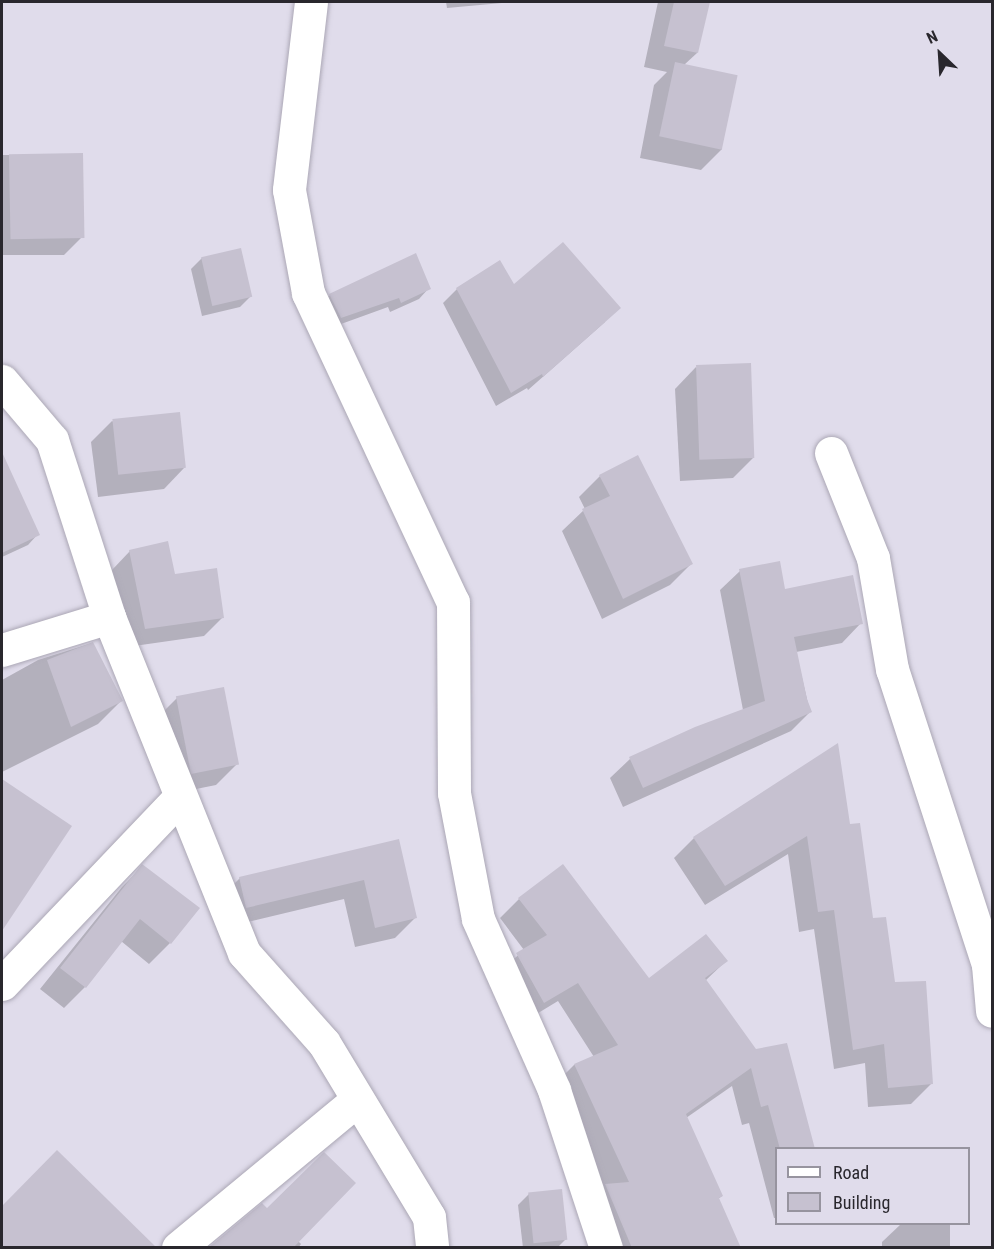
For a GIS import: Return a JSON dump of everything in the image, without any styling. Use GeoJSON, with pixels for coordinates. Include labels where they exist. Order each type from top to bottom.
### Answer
{"type":"FeatureCollection","features":[{"type":"Feature","properties":{"kind":"street"},"geometry":{"type":"LineString","coordinates":[[310,2],[289,190],[308,293],[453,602],[454,793],[478,919],[554,1090],[606,1248]]}},
{"type":"Feature","properties":{"kind":"street"},"geometry":{"type":"LineString","coordinates":[[2,381],[51,441],[109,617],[244,953],[324,1042],[429,1217],[432,1248]]}},
{"type":"Feature","properties":{"kind":"street"},"geometry":{"type":"LineString","coordinates":[[831,453],[873,558],[892,669],[988,965],[993,1011]]}},
{"type":"Feature","properties":{"kind":"street"},"geometry":{"type":"LineString","coordinates":[[2,650],[109,617]]}},
{"type":"Feature","properties":{"kind":"street"},"geometry":{"type":"LineString","coordinates":[[2,984],[180,797]]}},
{"type":"Feature","properties":{"kind":"street"},"geometry":{"type":"LineString","coordinates":[[178,1248],[357,1100]]}},
{"type":"Feature","properties":{"kind":"building"},"geometry":{"type":"Polygon","coordinates":[[[674,2],[710,2],[698,53],[664,46],[674,2]]]}},
{"type":"Feature","properties":{"kind":"building"},"geometry":{"type":"Polygon","coordinates":[[[675,62],[738,75],[722,150],[659,136],[675,62]]]}},
{"type":"Feature","properties":{"kind":"building"},"geometry":{"type":"Polygon","coordinates":[[[83,153],[84,238],[10,239],[9,154],[83,153]]]}},
{"type":"Feature","properties":{"kind":"building"},"geometry":{"type":"Polygon","coordinates":[[[563,242],[621,308],[543,377],[542,374],[511,393],[456,288],[500,260],[514,284],[563,242]]]}},
{"type":"Feature","properties":{"kind":"building"},"geometry":{"type":"Polygon","coordinates":[[[241,248],[252,297],[212,306],[201,257],[241,248]]]}},
{"type":"Feature","properties":{"kind":"building"},"geometry":{"type":"Polygon","coordinates":[[[416,253],[431,289],[401,303],[399,298],[341,318],[329,294],[416,253]]]}},
{"type":"Feature","properties":{"kind":"building"},"geometry":{"type":"Polygon","coordinates":[[[751,363],[754,458],[699,460],[696,365],[751,363]]]}},
{"type":"Feature","properties":{"kind":"building"},"geometry":{"type":"Polygon","coordinates":[[[180,412],[186,468],[118,475],[112,419],[180,412]]]}},
{"type":"Feature","properties":{"kind":"building"},"geometry":{"type":"Polygon","coordinates":[[[2,452],[40,535],[2,553],[2,452]]]}},
{"type":"Feature","properties":{"kind":"building"},"geometry":{"type":"Polygon","coordinates":[[[638,455],[693,564],[623,599],[582,509],[610,496],[599,475],[638,455]]]}},
{"type":"Feature","properties":{"kind":"building"},"geometry":{"type":"Polygon","coordinates":[[[168,541],[175,574],[217,568],[224,618],[145,629],[129,550],[168,541]]]}},
{"type":"Feature","properties":{"kind":"building"},"geometry":{"type":"Polygon","coordinates":[[[780,561],[785,589],[853,575],[863,624],[794,637],[807,699],[812,712],[643,788],[629,757],[695,727],[765,701],[739,569],[780,561]]]}},
{"type":"Feature","properties":{"kind":"building"},"geometry":{"type":"Polygon","coordinates":[[[93,642],[123,701],[71,727],[47,660],[93,642]]]}},
{"type":"Feature","properties":{"kind":"building"},"geometry":{"type":"Polygon","coordinates":[[[224,687],[239,765],[191,774],[176,696],[224,687]]]}},
{"type":"Feature","properties":{"kind":"building"},"geometry":{"type":"Polygon","coordinates":[[[838,743],[850,824],[860,823],[873,918],[886,917],[895,982],[926,981],[933,1084],[888,1088],[884,1044],[853,1050],[834,910],[818,912],[807,836],[725,886],[693,837],[838,743]]]}},
{"type":"Feature","properties":{"kind":"building"},"geometry":{"type":"Polygon","coordinates":[[[2,779],[72,826],[2,931],[2,779]]]}},
{"type":"Feature","properties":{"kind":"building"},"geometry":{"type":"Polygon","coordinates":[[[399,839],[417,918],[375,928],[364,880],[246,908],[239,877],[399,839]]]}},
{"type":"Feature","properties":{"kind":"building"},"geometry":{"type":"Polygon","coordinates":[[[142,864],[200,908],[171,944],[140,919],[86,988],[60,968],[142,864]]]}},
{"type":"Feature","properties":{"kind":"building"},"geometry":{"type":"Polygon","coordinates":[[[563,864],[649,978],[706,934],[728,961],[705,978],[756,1049],[787,1043],[814,1147],[779,1147],[768,1105],[761,1107],[751,1068],[686,1114],[723,1196],[719,1198],[741,1248],[632,1248],[605,1184],[629,1182],[574,1064],[618,1045],[578,983],[544,1003],[516,953],[547,935],[518,898],[563,864]]]}},
{"type":"Feature","properties":{"kind":"building"},"geometry":{"type":"Polygon","coordinates":[[[57,1150],[157,1248],[2,1248],[2,1206],[57,1150]]]}},
{"type":"Feature","properties":{"kind":"building"},"geometry":{"type":"Polygon","coordinates":[[[324,1152],[356,1183],[293,1248],[208,1248],[262,1203],[267,1208],[324,1152]]]}},
{"type":"Feature","properties":{"kind":"building"},"geometry":{"type":"Polygon","coordinates":[[[562,1189],[567,1240],[534,1243],[528,1193],[562,1189]]]}}]}
